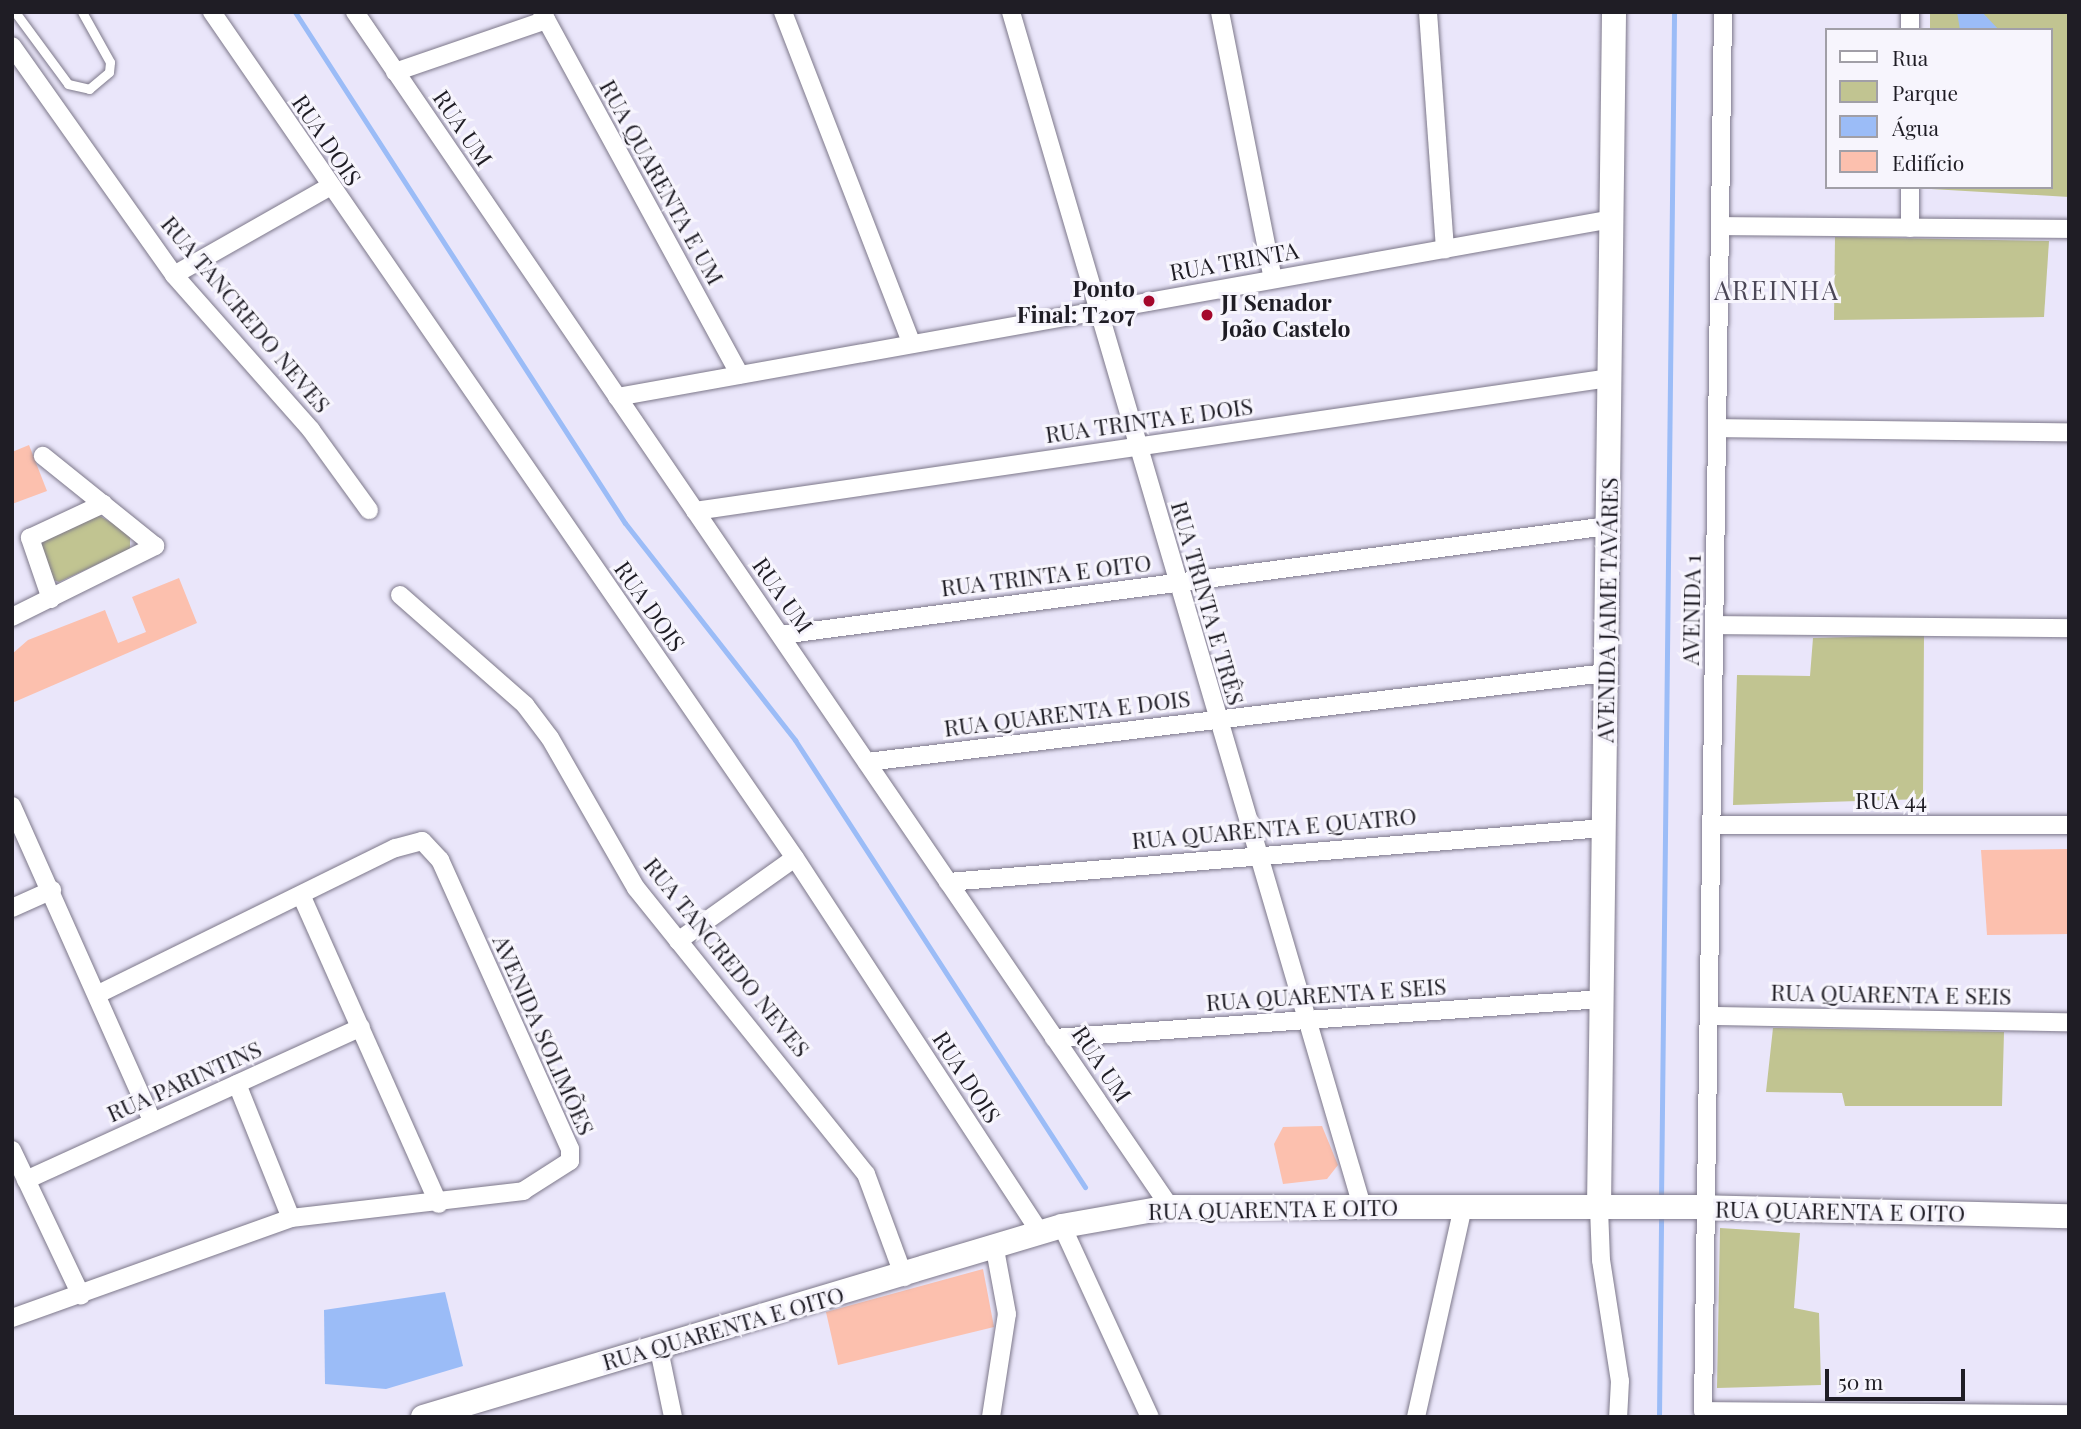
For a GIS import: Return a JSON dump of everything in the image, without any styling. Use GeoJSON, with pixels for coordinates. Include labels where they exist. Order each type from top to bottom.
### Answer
{"type":"FeatureCollection","features":[{"type":"Feature","properties":{"kind":"main road","name":"AVENIDA JAIME TAVÁRES"},"geometry":{"type":"LineString","coordinates":[[1599,1208],[1614,12]]}},
{"type":"Feature","properties":{"kind":"main road","name":"RUA QUARENTA E OITO"},"geometry":{"type":"LineString","coordinates":[[423,1417],[658,1345],[904,1277],[1051,1229],[1170,1207],[1702,1207],[2069,1216]]}},
{"type":"Feature","properties":{"kind":"street","name":"RUA DOIS"},"geometry":{"type":"LineString","coordinates":[[212,12],[329,187],[1051,1229],[1150,1417]]}},
{"type":"Feature","properties":{"kind":"street","name":"RUA UM"},"geometry":{"type":"LineString","coordinates":[[355,12],[1170,1207]]}},
{"type":"Feature","properties":{"kind":"street"},"geometry":{"type":"LineString","coordinates":[[783,12],[912,344]]}},
{"type":"Feature","properties":{"kind":"street","name":"RUA TRINTA E TRÊS"},"geometry":{"type":"LineString","coordinates":[[1011,12],[1254,853],[1362,1206]]}},
{"type":"Feature","properties":{"kind":"street"},"geometry":{"type":"LineString","coordinates":[[1220,12],[1273,279]]}},
{"type":"Feature","properties":{"kind":"street"},"geometry":{"type":"LineString","coordinates":[[1428,12],[1445,248]]}},
{"type":"Feature","properties":{"kind":"street","name":"AVENIDA 1"},"geometry":{"type":"LineString","coordinates":[[1723,12],[1712,1016],[1702,1207],[1703,1411],[2069,1414]]}},
{"type":"Feature","properties":{"kind":"street"},"geometry":{"type":"LineString","coordinates":[[395,72],[544,16]]}},
{"type":"Feature","properties":{"kind":"street","name":"RUA QUARENTA E UM"},"geometry":{"type":"LineString","coordinates":[[544,16],[740,375]]}},
{"type":"Feature","properties":{"kind":"street","name":"RUA TANCREDO NEVES"},"geometry":{"type":"LineString","coordinates":[[12,46],[174,275],[312,430],[369,510]]}},
{"type":"Feature","properties":{"kind":"street"},"geometry":{"type":"LineString","coordinates":[[174,275],[329,187]]}},
{"type":"Feature","properties":{"kind":"street"},"geometry":{"type":"LineString","coordinates":[[1910,189],[1910,228]]}},
{"type":"Feature","properties":{"kind":"street","name":"RUA TRINTA"},"geometry":{"type":"LineString","coordinates":[[617,397],[1612,219]]}},
{"type":"Feature","properties":{"kind":"street"},"geometry":{"type":"LineString","coordinates":[[1721,226],[2069,229]]}},
{"type":"Feature","properties":{"kind":"street","name":"RUA TRINTA E DOIS"},"geometry":{"type":"LineString","coordinates":[[695,511],[1609,378]]}},
{"type":"Feature","properties":{"kind":"street"},"geometry":{"type":"LineString","coordinates":[[1719,428],[2069,432]]}},
{"type":"Feature","properties":{"kind":"street"},"geometry":{"type":"LineString","coordinates":[[12,617],[154,548],[153,541],[43,456]]}},
{"type":"Feature","properties":{"kind":"street"},"geometry":{"type":"LineString","coordinates":[[51,599],[30,538],[103,503]]}},
{"type":"Feature","properties":{"kind":"street","name":"RUA TRINTA E OITO"},"geometry":{"type":"LineString","coordinates":[[781,635],[1608,526]]}},
{"type":"Feature","properties":{"kind":"street","name":"RUA TANCREDO NEVES"},"geometry":{"type":"LineString","coordinates":[[400,595],[525,705],[636,888],[866,1174],[904,1277]]}},
{"type":"Feature","properties":{"kind":"street"},"geometry":{"type":"LineString","coordinates":[[1715,625],[2069,628]]}},
{"type":"Feature","properties":{"kind":"street","name":"RUA QUARENTA E DOIS"},"geometry":{"type":"LineString","coordinates":[[867,762],[1606,673]]}},
{"type":"Feature","properties":{"kind":"street"},"geometry":{"type":"LineString","coordinates":[[12,806],[100,993],[153,1122]]}},
{"type":"Feature","properties":{"kind":"street","name":"RUA 44"},"geometry":{"type":"LineString","coordinates":[[1713,825],[2069,825]]}},
{"type":"Feature","properties":{"kind":"street","name":"RUA QUARENTA E QUATRO"},"geometry":{"type":"LineString","coordinates":[[948,881],[1254,853],[1604,828]]}},
{"type":"Feature","properties":{"kind":"street","name":"AVENIDA SOLIMÕES"},"geometry":{"type":"LineString","coordinates":[[12,1318],[291,1217],[439,1204],[523,1191],[561,1170],[570,1149],[429,844],[395,848],[302,897],[100,993]]}},
{"type":"Feature","properties":{"kind":"street"},"geometry":{"type":"LineString","coordinates":[[678,941],[795,858]]}},
{"type":"Feature","properties":{"kind":"street"},"geometry":{"type":"LineString","coordinates":[[12,908],[52,890]]}},
{"type":"Feature","properties":{"kind":"street"},"geometry":{"type":"LineString","coordinates":[[302,897],[439,1204]]}},
{"type":"Feature","properties":{"kind":"street","name":"RUA QUARENTA E SEIS"},"geometry":{"type":"LineString","coordinates":[[1054,1038],[1602,999]]}},
{"type":"Feature","properties":{"kind":"street","name":"RUA QUARENTA E SEIS"},"geometry":{"type":"LineString","coordinates":[[1712,1016],[2069,1022]]}},
{"type":"Feature","properties":{"kind":"street","name":"RUA PARINTINS"},"geometry":{"type":"LineString","coordinates":[[26,1180],[362,1027]]}},
{"type":"Feature","properties":{"kind":"street"},"geometry":{"type":"LineString","coordinates":[[237,1084],[291,1217]]}},
{"type":"Feature","properties":{"kind":"street"},"geometry":{"type":"LineString","coordinates":[[12,1150],[81,1295]]}},
{"type":"Feature","properties":{"kind":"street"},"geometry":{"type":"LineString","coordinates":[[1416,1417],[1463,1206]]}},
{"type":"Feature","properties":{"kind":"street"},"geometry":{"type":"LineString","coordinates":[[1599,1208],[1601,1260],[1620,1381],[1618,1417]]}},
{"type":"Feature","properties":{"kind":"street"},"geometry":{"type":"LineString","coordinates":[[991,1417],[1007,1314],[995,1248]]}},
{"type":"Feature","properties":{"kind":"street"},"geometry":{"type":"LineString","coordinates":[[658,1345],[673,1417]]}},
{"type":"Feature","properties":{"kind":"lane"},"geometry":{"type":"LineString","coordinates":[[15,12],[68,84],[79,90],[101,82],[110,62],[82,12]]}},
{"type":"Feature","properties":{"kind":"green space"},"geometry":{"type":"Polygon","coordinates":[[[1930,12],[2069,12],[2069,197],[1931,189],[2053,189],[2053,28],[1930,28],[1930,12]]]}},
{"type":"Feature","properties":{"kind":"green space"},"geometry":{"type":"Polygon","coordinates":[[[1835,237],[2049,241],[2044,317],[1834,320],[1835,237]]]}},
{"type":"Feature","properties":{"kind":"green space"},"geometry":{"type":"Polygon","coordinates":[[[98,515],[130,533],[130,549],[59,582],[51,579],[37,544],[98,515]]]}},
{"type":"Feature","properties":{"kind":"green space"},"geometry":{"type":"Polygon","coordinates":[[[1924,635],[1923,799],[1733,805],[1737,675],[1810,676],[1813,638],[1924,635]]]}},
{"type":"Feature","properties":{"kind":"green space"},"geometry":{"type":"Polygon","coordinates":[[[1773,1028],[2004,1032],[2002,1106],[1845,1106],[1842,1093],[1766,1092],[1773,1028]]]}},
{"type":"Feature","properties":{"kind":"green space"},"geometry":{"type":"Polygon","coordinates":[[[1720,1228],[1800,1233],[1794,1308],[1819,1313],[1821,1385],[1717,1388],[1720,1228]]]}},
{"type":"Feature","properties":{"kind":"water"},"geometry":{"type":"Polygon","coordinates":[[[1957,12],[1982,12],[1997,28],[1960,28],[1957,12]]]}},
{"type":"Feature","properties":{"kind":"water"},"geometry":{"type":"Polygon","coordinates":[[[445,1292],[463,1366],[386,1389],[325,1384],[324,1310],[445,1292]]]}},
{"type":"Feature","properties":{"kind":"building"},"geometry":{"type":"Polygon","coordinates":[[[29,445],[47,491],[12,504],[12,452],[29,445]]]}},
{"type":"Feature","properties":{"kind":"building"},"geometry":{"type":"Polygon","coordinates":[[[179,578],[197,623],[12,703],[12,654],[28,640],[105,610],[118,643],[146,632],[132,597],[179,578]]]}},
{"type":"Feature","properties":{"kind":"building"},"geometry":{"type":"Polygon","coordinates":[[[2069,849],[2069,934],[1987,935],[1981,850],[2069,849]]]}},
{"type":"Feature","properties":{"kind":"building"},"geometry":{"type":"Polygon","coordinates":[[[1322,1126],[1338,1165],[1327,1179],[1283,1184],[1274,1144],[1283,1127],[1322,1126]]]}},
{"type":"Feature","properties":{"kind":"building"},"geometry":{"type":"Polygon","coordinates":[[[983,1269],[994,1327],[838,1365],[826,1312],[983,1269]]]}},
{"type":"Feature","properties":{"kind":"waterway"},"geometry":{"type":"LineString","coordinates":[[295,12],[625,523],[795,740],[1085,1187]]}},
{"type":"Feature","properties":{"kind":"waterway"},"geometry":{"type":"LineString","coordinates":[[1661,1200],[1674,12]]}},
{"type":"Feature","properties":{"kind":"waterway"},"geometry":{"type":"LineString","coordinates":[[1659,1417],[1661,1213]]}},
{"type":"Feature","properties":{"kind":"place","name":"Ponto Final: T207"},"geometry":{"type":"Point","coordinates":[1149,301]}},
{"type":"Feature","properties":{"kind":"place","name":"JI Senador João Castelo"},"geometry":{"type":"Point","coordinates":[1207,315]}},
{"type":"Feature","properties":{"kind":"district","name":"AREINHA"},"geometry":{"type":"Point","coordinates":[1777,290]}}]}
